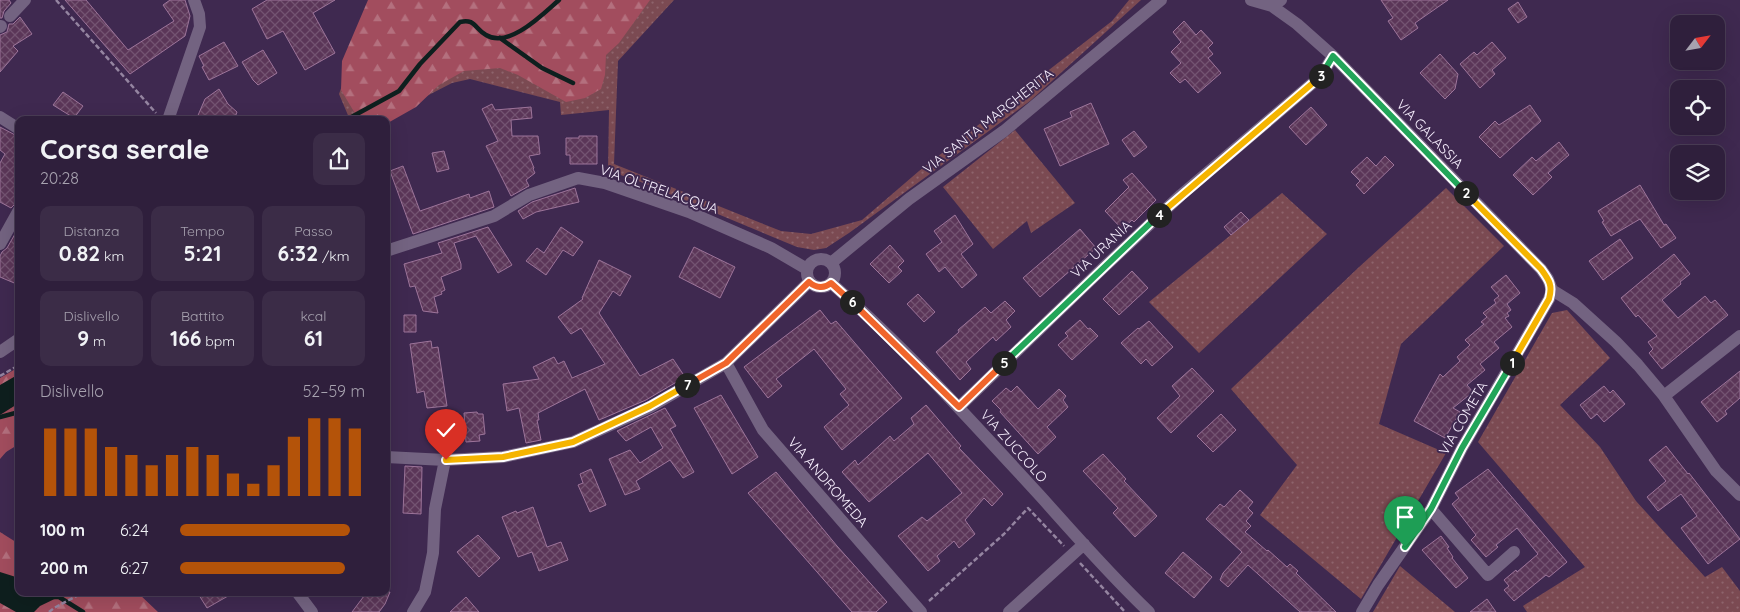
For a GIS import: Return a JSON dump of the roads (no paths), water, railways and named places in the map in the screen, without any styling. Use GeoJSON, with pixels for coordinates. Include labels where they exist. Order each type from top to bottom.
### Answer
{"type":"FeatureCollection","features":[{"type":"Feature","properties":{"kind":"street"},"geometry":{"type":"LineString","coordinates":[[10,16],[25,0]]}},
{"type":"Feature","properties":{"kind":"street","name":"VIA SANTA MARGHERITA"},"geometry":{"type":"LineString","coordinates":[[831,263],[910,199],[1004,131],[1161,0]]}},
{"type":"Feature","properties":{"kind":"street"},"geometry":{"type":"LineString","coordinates":[[1251,0],[1277,3]]}},
{"type":"Feature","properties":{"kind":"street"},"geometry":{"type":"LineString","coordinates":[[168,116],[200,27],[197,1]]}},
{"type":"Feature","properties":{"kind":"street","name":"VIA GALASSIA"},"geometry":{"type":"LineString","coordinates":[[1277,3],[1297,24],[1333,56],[1541,269],[1548,279],[1552,290],[1573,303],[1616,342],[1664,396],[1716,471],[1738,490]]}},
{"type":"Feature","properties":{"kind":"street","name":"VIA URANIA"},"geometry":{"type":"LineString","coordinates":[[959,407],[1102,268],[1181,195],[1321,76],[1333,56]]}},
{"type":"Feature","properties":{"kind":"street"},"geometry":{"type":"LineString","coordinates":[[0,117],[15,126]]}},
{"type":"Feature","properties":{"kind":"street","name":"VIA OLTRELACQUA"},"geometry":{"type":"LineString","coordinates":[[390,250],[494,216],[528,195],[578,178],[605,183],[689,212],[771,248],[807,269]]}},
{"type":"Feature","properties":{"kind":"street"},"geometry":{"type":"LineString","coordinates":[[0,244],[15,217]]}},
{"type":"Feature","properties":{"kind":"street"},"geometry":{"type":"LineString","coordinates":[[823,258],[831,263],[835,274],[831,283],[826,287],[819,287],[809,282],[806,275],[810,264],[816,259],[823,258]]}},
{"type":"Feature","properties":{"kind":"street"},"geometry":{"type":"LineString","coordinates":[[390,457],[446,460],[503,457],[573,442],[650,406],[726,363],[809,282]]}},
{"type":"Feature","properties":{"kind":"street","name":"VIA ZUCCOLO"},"geometry":{"type":"LineString","coordinates":[[831,283],[866,314],[959,407],[1149,612]]}},
{"type":"Feature","properties":{"kind":"street","name":"VIA COMETA"},"geometry":{"type":"LineString","coordinates":[[1362,612],[1378,585],[1431,509],[1462,448],[1549,299],[1552,290]]}},
{"type":"Feature","properties":{"kind":"street"},"geometry":{"type":"LineString","coordinates":[[1664,396],[1740,336]]}},
{"type":"Feature","properties":{"kind":"street"},"geometry":{"type":"LineString","coordinates":[[0,352],[15,343]]}},
{"type":"Feature","properties":{"kind":"street","name":"VIA ANDROMEDA"},"geometry":{"type":"LineString","coordinates":[[726,363],[764,430],[920,611]]}},
{"type":"Feature","properties":{"kind":"street"},"geometry":{"type":"LineString","coordinates":[[413,612],[425,592],[433,553],[435,509],[446,460]]}},
{"type":"Feature","properties":{"kind":"street"},"geometry":{"type":"LineString","coordinates":[[1431,509],[1488,575],[1514,552]]}},
{"type":"Feature","properties":{"kind":"street"},"geometry":{"type":"LineString","coordinates":[[1009,612],[1084,544]]}},
{"type":"Feature","properties":{"kind":"street"},"geometry":{"type":"LineString","coordinates":[[300,596],[312,612]]}},
{"type":"Feature","properties":{"kind":"waterway"},"geometry":{"type":"LineString","coordinates":[[353,116],[399,91],[420,64],[460,22],[472,23],[486,35],[495,38],[505,37],[525,28],[559,0]]}},
{"type":"Feature","properties":{"kind":"waterway"},"geometry":{"type":"LineString","coordinates":[[500,38],[542,68],[573,83]]}},
{"type":"Feature","properties":{"kind":"waterway"},"geometry":{"type":"LineString","coordinates":[[0,417],[15,413]]}},
{"type":"Feature","properties":{"kind":"waterway"},"geometry":{"type":"LineString","coordinates":[[54,597],[59,597],[83,612]]}}]}
